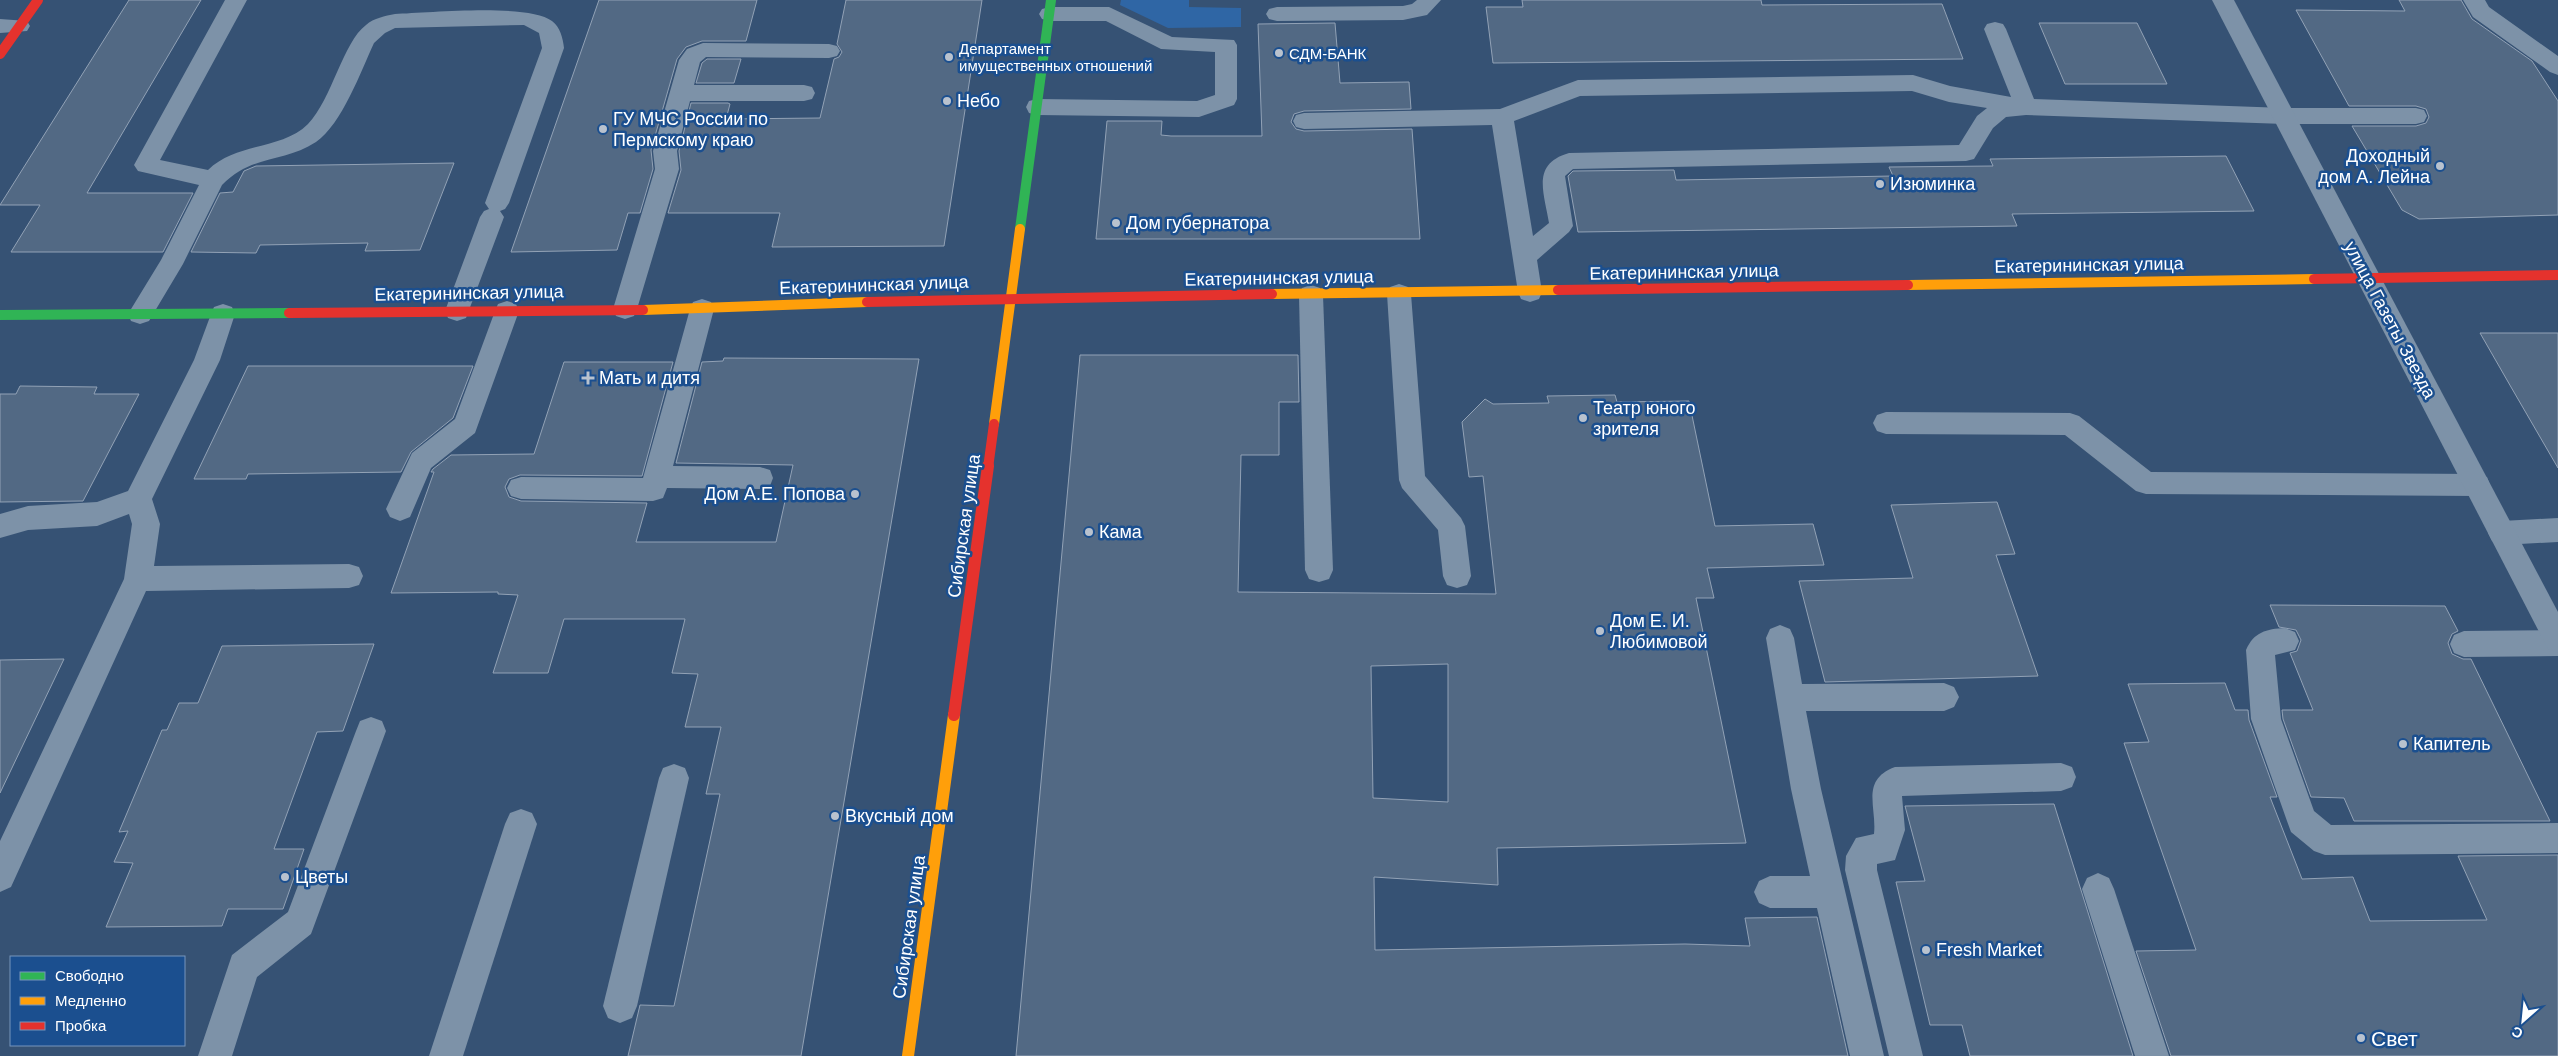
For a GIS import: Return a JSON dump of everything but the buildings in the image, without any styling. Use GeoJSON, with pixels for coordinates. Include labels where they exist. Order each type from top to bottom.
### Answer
{"type":"FeatureCollection","features":[{"type":"Feature","properties":{"kind":"main road"},"geometry":{"type":"LineString","coordinates":[[0,54],[10,26],[38,0]]}},
{"type":"Feature","properties":{"kind":"main road","name":"Сибирская улица"},"geometry":{"type":"LineString","coordinates":[[908,1056],[1051,7]]}},
{"type":"Feature","properties":{"kind":"main road","name":"Екатерининская улица"},"geometry":{"type":"LineString","coordinates":[[0,315],[702,309],[950,299],[1012,300],[2558,276]]}},
{"type":"Feature","properties":{"kind":"street"},"geometry":{"type":"LineString","coordinates":[[213,180],[146,165],[236,0]]}},
{"type":"Feature","properties":{"kind":"street"},"geometry":{"type":"LineString","coordinates":[[1277,14],[1403,13],[1419,10],[1430,0]]}},
{"type":"Feature","properties":{"kind":"street","name":"улица Газеты Звезда"},"geometry":{"type":"LineString","coordinates":[[2223,0],[2285,116],[2367,278],[2393,322],[2558,642]]}},
{"type":"Feature","properties":{"kind":"street"},"geometry":{"type":"LineString","coordinates":[[2474,0],[2481,12],[2558,67]]}},
{"type":"Feature","properties":{"kind":"street"},"geometry":{"type":"LineString","coordinates":[[1038,107],[1199,109],[1226,99],[1226,45],[1169,44],[1109,14],[1051,7]]}},
{"type":"Feature","properties":{"kind":"street"},"geometry":{"type":"LineString","coordinates":[[140,314],[171,264],[213,180],[224,167],[243,156],[289,145],[309,136],[324,119],[370,31],[380,25],[395,21],[524,18],[542,24],[552,33],[553,48],[457,311]]}},
{"type":"Feature","properties":{"kind":"street"},"geometry":{"type":"LineString","coordinates":[[1995,29],[2026,107]]}},
{"type":"Feature","properties":{"kind":"street"},"geometry":{"type":"LineString","coordinates":[[625,309],[667,169],[665,151],[690,60],[695,54],[703,50],[829,51]]}},
{"type":"Feature","properties":{"kind":"street"},"geometry":{"type":"LineString","coordinates":[[1304,121],[1502,117],[1578,88],[1913,83],[1949,94],[2026,107],[2062,110],[2285,116],[2416,116]]}},
{"type":"Feature","properties":{"kind":"street"},"geometry":{"type":"LineString","coordinates":[[681,93],[804,93]]}},
{"type":"Feature","properties":{"kind":"street"},"geometry":{"type":"LineString","coordinates":[[1524,257],[1561,226],[1553,176],[1558,167],[1569,161],[1966,152],[1985,122],[2000,110],[2026,107]]}},
{"type":"Feature","properties":{"kind":"street"},"geometry":{"type":"LineString","coordinates":[[1502,117],[1530,292]]}},
{"type":"Feature","properties":{"kind":"street"},"geometry":{"type":"LineString","coordinates":[[1399,294],[1412,480],[1451,526],[1457,576]]}},
{"type":"Feature","properties":{"kind":"street"},"geometry":{"type":"LineString","coordinates":[[1311,295],[1319,570]]}},
{"type":"Feature","properties":{"kind":"street"},"geometry":{"type":"LineString","coordinates":[[521,488],[653,490],[702,309]]}},
{"type":"Feature","properties":{"kind":"street"},"geometry":{"type":"LineString","coordinates":[[400,509],[421,461],[466,425],[508,311]]}},
{"type":"Feature","properties":{"kind":"street"},"geometry":{"type":"LineString","coordinates":[[0,526],[28,518],[97,514],[138,499],[207,360],[223,314]]}},
{"type":"Feature","properties":{"kind":"street"},"geometry":{"type":"LineString","coordinates":[[1886,423],[2070,424],[2146,482],[2477,485]]}},
{"type":"Feature","properties":{"kind":"street"},"geometry":{"type":"LineString","coordinates":[[656,477],[760,478]]}},
{"type":"Feature","properties":{"kind":"street"},"geometry":{"type":"LineString","coordinates":[[0,876],[138,579],[146,524],[138,499]]}},
{"type":"Feature","properties":{"kind":"street"},"geometry":{"type":"LineString","coordinates":[[2502,533],[2558,530]]}},
{"type":"Feature","properties":{"kind":"street"},"geometry":{"type":"LineString","coordinates":[[138,579],[349,576]]}},
{"type":"Feature","properties":{"kind":"street"},"geometry":{"type":"LineString","coordinates":[[1780,638],[1806,789],[1867,1056]]}},
{"type":"Feature","properties":{"kind":"street"},"geometry":{"type":"LineString","coordinates":[[2285,641],[2269,642],[2260,650],[2266,719],[2302,821],[2325,840],[2558,838]]}},
{"type":"Feature","properties":{"kind":"street"},"geometry":{"type":"LineString","coordinates":[[2464,644],[2558,642]]}},
{"type":"Feature","properties":{"kind":"street"},"geometry":{"type":"LineString","coordinates":[[1789,698],[1944,696]]}},
{"type":"Feature","properties":{"kind":"street"},"geometry":{"type":"LineString","coordinates":[[215,1056],[244,967],[300,922],[371,731]]}},
{"type":"Feature","properties":{"kind":"street"},"geometry":{"type":"LineString","coordinates":[[1906,1056],[1860,870],[1862,856],[1867,849],[1884,849],[1890,838],[1886,802],[1888,788],[1895,781],[2061,777]]}},
{"type":"Feature","properties":{"kind":"street"},"geometry":{"type":"LineString","coordinates":[[620,1006],[674,778]]}},
{"type":"Feature","properties":{"kind":"street"},"geometry":{"type":"LineString","coordinates":[[446,1056],[521,824]]}},
{"type":"Feature","properties":{"kind":"street"},"geometry":{"type":"LineString","coordinates":[[2098,889],[2152,1056]]}},
{"type":"Feature","properties":{"kind":"street"},"geometry":{"type":"LineString","coordinates":[[1770,892],[1829,892]]}},
{"type":"Feature","properties":{"kind":"shaded area"},"geometry":{"type":"Polygon","coordinates":[[[1121,0],[1189,0],[1189,7],[1241,8],[1241,27],[1168,28],[1120,5],[1121,0]]]}},
{"type":"Feature","properties":{"kind":"traffic: fast"},"geometry":{"type":"LineString","coordinates":[[1020,229],[1051,0]]}},
{"type":"Feature","properties":{"kind":"traffic: fast"},"geometry":{"type":"LineString","coordinates":[[0,315],[289,313]]}},
{"type":"Feature","properties":{"kind":"traffic: slow"},"geometry":{"type":"LineString","coordinates":[[994,424],[1020,229]]}},
{"type":"Feature","properties":{"kind":"traffic: slow"},"geometry":{"type":"LineString","coordinates":[[1908,285],[2314,279]]}},
{"type":"Feature","properties":{"kind":"traffic: slow"},"geometry":{"type":"LineString","coordinates":[[1272,294],[1558,290]]}},
{"type":"Feature","properties":{"kind":"traffic: slow"},"geometry":{"type":"LineString","coordinates":[[643,310],[867,302]]}},
{"type":"Feature","properties":{"kind":"traffic: slow"},"geometry":{"type":"LineString","coordinates":[[908,1056],[954,715]]}},
{"type":"Feature","properties":{"kind":"traffic: jam"},"geometry":{"type":"LineString","coordinates":[[0,54],[38,0]]}},
{"type":"Feature","properties":{"kind":"traffic: jam"},"geometry":{"type":"LineString","coordinates":[[2314,279],[2558,275]]}},
{"type":"Feature","properties":{"kind":"traffic: jam"},"geometry":{"type":"LineString","coordinates":[[1558,290],[1908,285]]}},
{"type":"Feature","properties":{"kind":"traffic: jam"},"geometry":{"type":"LineString","coordinates":[[867,302],[1272,294]]}},
{"type":"Feature","properties":{"kind":"traffic: jam"},"geometry":{"type":"LineString","coordinates":[[289,313],[643,310]]}},
{"type":"Feature","properties":{"kind":"traffic: jam"},"geometry":{"type":"LineString","coordinates":[[954,715],[994,424]]}},
{"type":"Feature","properties":{"kind":"place","name":"СДМ-БАНК"},"geometry":{"type":"Point","coordinates":[1279,53]}},
{"type":"Feature","properties":{"kind":"place","name":"Департамент имущественных отношений"},"geometry":{"type":"Point","coordinates":[949,57]}},
{"type":"Feature","properties":{"kind":"place","name":"Небо"},"geometry":{"type":"Point","coordinates":[947,101]}},
{"type":"Feature","properties":{"kind":"place","name":"ГУ МЧС России по Пермскому краю"},"geometry":{"type":"Point","coordinates":[603,129]}},
{"type":"Feature","properties":{"kind":"place","name":"Доходный дом А. Лейна"},"geometry":{"type":"Point","coordinates":[2440,166]}},
{"type":"Feature","properties":{"kind":"place","name":"Изюминка"},"geometry":{"type":"Point","coordinates":[1880,184]}},
{"type":"Feature","properties":{"kind":"place","name":"Дом губернатора"},"geometry":{"type":"Point","coordinates":[1116,223]}},
{"type":"Feature","properties":{"kind":"place","name":"Мать и дитя"},"geometry":{"type":"Point","coordinates":[588,378]}},
{"type":"Feature","properties":{"kind":"place","name":"Театр юного зрителя"},"geometry":{"type":"Point","coordinates":[1583,418]}},
{"type":"Feature","properties":{"kind":"place","name":"Дом А.Е. Попова"},"geometry":{"type":"Point","coordinates":[855,494]}},
{"type":"Feature","properties":{"kind":"place","name":"Кама"},"geometry":{"type":"Point","coordinates":[1089,532]}},
{"type":"Feature","properties":{"kind":"place","name":"Дом Е. И. Любимовой"},"geometry":{"type":"Point","coordinates":[1600,631]}},
{"type":"Feature","properties":{"kind":"place","name":"Капитель"},"geometry":{"type":"Point","coordinates":[2403,744]}},
{"type":"Feature","properties":{"kind":"place","name":"Вкусный дом"},"geometry":{"type":"Point","coordinates":[835,816]}},
{"type":"Feature","properties":{"kind":"place","name":"Цветы"},"geometry":{"type":"Point","coordinates":[285,877]}},
{"type":"Feature","properties":{"kind":"place","name":"Fresh Market"},"geometry":{"type":"Point","coordinates":[1926,950]}},
{"type":"Feature","properties":{"kind":"place","name":"Свет"},"geometry":{"type":"Point","coordinates":[2361,1038]}}]}
